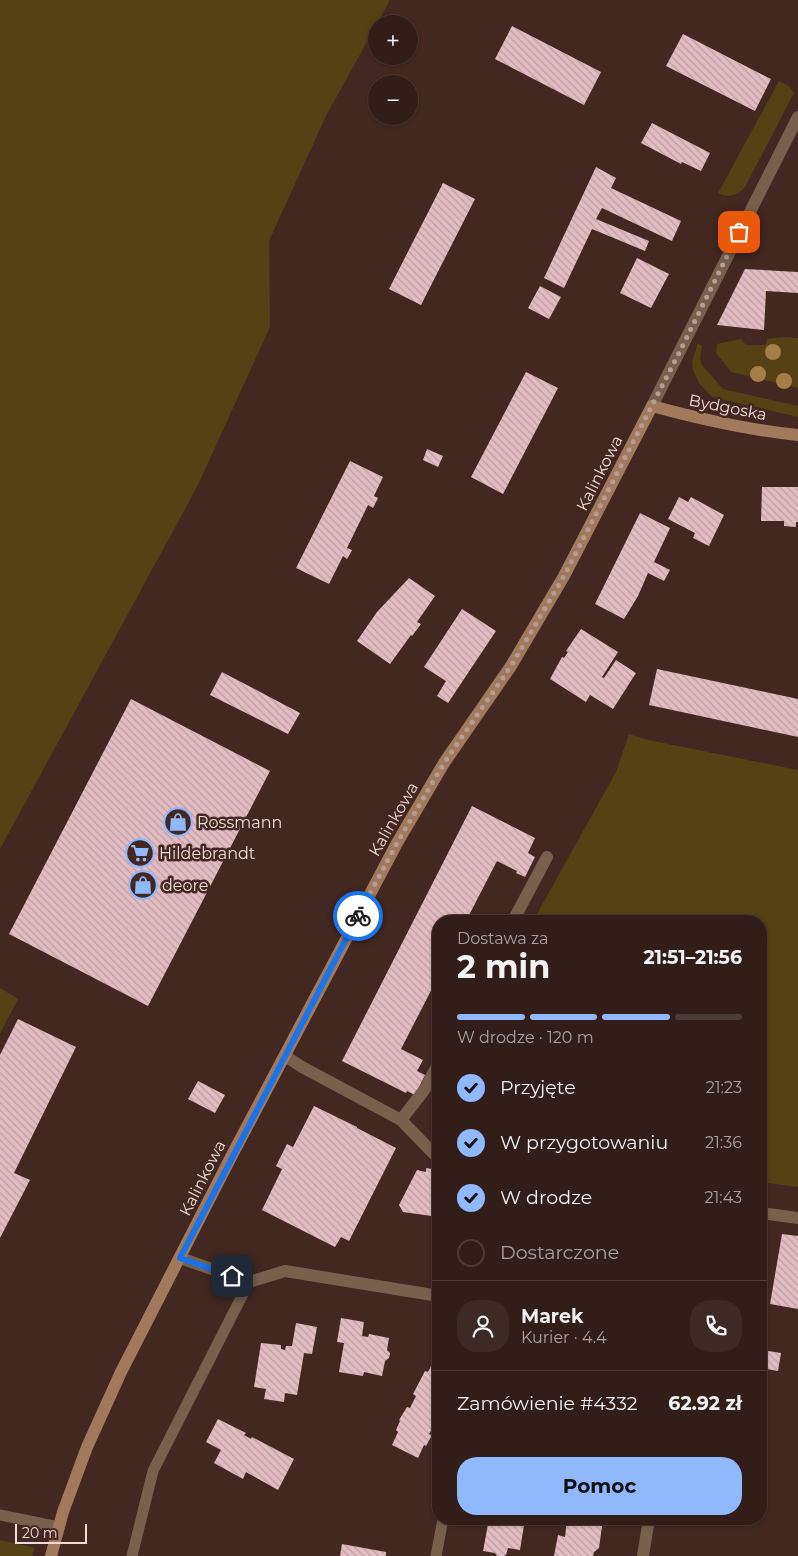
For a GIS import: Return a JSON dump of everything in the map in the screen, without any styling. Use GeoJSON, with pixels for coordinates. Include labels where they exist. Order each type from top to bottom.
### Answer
{"type":"FeatureCollection","features":[{"type":"Feature","properties":{"kind":"street","name":"Kalinkowa"},"geometry":{"type":"LineString","coordinates":[[51,1556],[59,1527],[87,1448],[121,1372],[180,1258],[397,843],[444,763],[511,666],[564,576],[798,117]]}},
{"type":"Feature","properties":{"kind":"street","name":"Bydgoska"},"geometry":{"type":"LineString","coordinates":[[652,406],[747,429],[798,435]]}},
{"type":"Feature","properties":{"kind":"street"},"geometry":{"type":"LineString","coordinates":[[516,915],[547,857]]}},
{"type":"Feature","properties":{"kind":"street"},"geometry":{"type":"LineString","coordinates":[[285,1056],[401,1120],[432,1153]]}},
{"type":"Feature","properties":{"kind":"street"},"geometry":{"type":"LineString","coordinates":[[401,1120],[425,1089],[432,1076]]}},
{"type":"Feature","properties":{"kind":"street"},"geometry":{"type":"LineString","coordinates":[[767,1214],[798,1218]]}},
{"type":"Feature","properties":{"kind":"street"},"geometry":{"type":"LineString","coordinates":[[180,1258],[250,1282],[285,1271],[432,1295]]}},
{"type":"Feature","properties":{"kind":"street"},"geometry":{"type":"LineString","coordinates":[[643,1556],[648,1525]]}},
{"type":"Feature","properties":{"kind":"lane"},"geometry":{"type":"LineString","coordinates":[[132,1556],[153,1471],[250,1282]]}},
{"type":"Feature","properties":{"kind":"lane"},"geometry":{"type":"LineString","coordinates":[[0,1515],[59,1527]]}},
{"type":"Feature","properties":{"kind":"lane"},"geometry":{"type":"LineString","coordinates":[[436,1556],[442,1525]]}},
{"type":"Feature","properties":{"kind":"shaded area"},"geometry":{"type":"Polygon","coordinates":[[[0,0],[390,0],[382,15],[368,15],[368,40],[326,116],[269,241],[270,327],[197,487],[0,849],[0,0]]]}},
{"type":"Feature","properties":{"kind":"shaded area"},"geometry":{"type":"Polygon","coordinates":[[[779,81],[789,86],[794,93],[745,187],[733,195],[726,196],[718,193],[779,81]]]}},
{"type":"Feature","properties":{"kind":"shaded area"},"geometry":{"type":"Polygon","coordinates":[[[798,338],[798,388],[731,372],[716,353],[717,344],[741,339],[746,345],[766,345],[767,339],[798,338]]]}},
{"type":"Feature","properties":{"kind":"shaded area"},"geometry":{"type":"Polygon","coordinates":[[[698,343],[702,346],[700,358],[702,365],[723,389],[798,406],[798,417],[712,397],[699,383],[693,370],[692,361],[698,343]]]}},
{"type":"Feature","properties":{"kind":"shaded area"},"geometry":{"type":"Polygon","coordinates":[[[629,734],[648,740],[798,770],[798,1187],[767,1183],[767,915],[536,915],[616,772],[629,734]]]}},
{"type":"Feature","properties":{"kind":"shaded area"},"geometry":{"type":"Polygon","coordinates":[[[0,988],[18,999],[0,1034],[0,988]]]}},
{"type":"Feature","properties":{"kind":"shaded area"},"geometry":{"type":"Polygon","coordinates":[[[0,1540],[35,1548],[32,1556],[0,1556],[0,1540]]]}},
{"type":"Feature","properties":{"kind":"building"},"geometry":{"type":"Polygon","coordinates":[[[512,26],[601,72],[584,105],[495,59],[512,26]]]}},
{"type":"Feature","properties":{"kind":"building"},"geometry":{"type":"Polygon","coordinates":[[[683,34],[771,79],[755,111],[666,66],[683,34]]]}},
{"type":"Feature","properties":{"kind":"building"},"geometry":{"type":"Polygon","coordinates":[[[652,123],[710,153],[701,171],[682,162],[681,164],[641,143],[652,123]]]}},
{"type":"Feature","properties":{"kind":"building"},"geometry":{"type":"Polygon","coordinates":[[[596,167],[616,178],[611,188],[681,221],[672,241],[602,208],[596,219],[649,241],[645,251],[592,229],[564,288],[544,278],[596,167]]]}},
{"type":"Feature","properties":{"kind":"building"},"geometry":{"type":"Polygon","coordinates":[[[443,183],[475,199],[421,305],[389,289],[443,183]]]}},
{"type":"Feature","properties":{"kind":"building"},"geometry":{"type":"Polygon","coordinates":[[[637,258],[669,274],[651,308],[620,293],[637,258]]]}},
{"type":"Feature","properties":{"kind":"building"},"geometry":{"type":"Polygon","coordinates":[[[745,269],[798,272],[798,293],[766,291],[764,330],[717,325],[745,269]]]}},
{"type":"Feature","properties":{"kind":"building"},"geometry":{"type":"Polygon","coordinates":[[[540,286],[561,297],[549,319],[528,308],[540,286]]]}},
{"type":"Feature","properties":{"kind":"building"},"geometry":{"type":"Polygon","coordinates":[[[526,372],[558,388],[503,494],[471,477],[526,372]]]}},
{"type":"Feature","properties":{"kind":"building"},"geometry":{"type":"Polygon","coordinates":[[[427,449],[443,456],[438,467],[423,460],[427,449]]]}},
{"type":"Feature","properties":{"kind":"building"},"geometry":{"type":"Polygon","coordinates":[[[350,461],[383,477],[374,496],[378,498],[373,508],[368,505],[347,548],[352,550],[350,554],[347,559],[343,556],[329,584],[296,568],[350,461]]]}},
{"type":"Feature","properties":{"kind":"building"},"geometry":{"type":"Polygon","coordinates":[[[762,487],[798,487],[798,522],[796,522],[796,527],[784,526],[784,521],[761,521],[762,487]]]}},
{"type":"Feature","properties":{"kind":"building"},"geometry":{"type":"Polygon","coordinates":[[[679,497],[688,502],[691,497],[724,515],[709,546],[693,538],[695,533],[668,519],[679,497]]]}},
{"type":"Feature","properties":{"kind":"building"},"geometry":{"type":"Polygon","coordinates":[[[640,513],[670,528],[654,562],[670,570],[664,581],[648,573],[638,596],[624,619],[595,604],[640,513]]]}},
{"type":"Feature","properties":{"kind":"building"},"geometry":{"type":"Polygon","coordinates":[[[409,578],[435,596],[417,622],[421,624],[390,664],[357,641],[377,612],[409,578]]]}},
{"type":"Feature","properties":{"kind":"building"},"geometry":{"type":"Polygon","coordinates":[[[462,609],[496,631],[448,703],[437,696],[446,681],[424,667],[462,609]]]}},
{"type":"Feature","properties":{"kind":"building"},"geometry":{"type":"Polygon","coordinates":[[[581,629],[618,652],[602,677],[604,678],[616,660],[636,673],[613,709],[590,695],[586,702],[550,679],[581,629]]]}},
{"type":"Feature","properties":{"kind":"building"},"geometry":{"type":"Polygon","coordinates":[[[657,669],[798,699],[798,737],[649,705],[657,669]]]}},
{"type":"Feature","properties":{"kind":"building"},"geometry":{"type":"Polygon","coordinates":[[[222,672],[300,713],[288,734],[210,695],[222,672]]]}},
{"type":"Feature","properties":{"kind":"building","name":"Hildebrandt"},"geometry":{"type":"Polygon","coordinates":[[[131,699],[270,771],[148,1006],[9,934],[131,699]]]}},
{"type":"Feature","properties":{"kind":"building"},"geometry":{"type":"Polygon","coordinates":[[[472,806],[535,838],[528,853],[535,857],[525,877],[497,861],[469,915],[432,915],[432,989],[401,1049],[423,1060],[417,1071],[425,1075],[415,1095],[407,1091],[406,1093],[342,1061],[472,806]]]}},
{"type":"Feature","properties":{"kind":"building"},"geometry":{"type":"Polygon","coordinates":[[[18,1019],[76,1047],[14,1173],[30,1180],[0,1238],[0,1055],[18,1019]]]}},
{"type":"Feature","properties":{"kind":"building"},"geometry":{"type":"Polygon","coordinates":[[[198,1081],[225,1095],[215,1113],[188,1099],[198,1081]]]}},
{"type":"Feature","properties":{"kind":"building"},"geometry":{"type":"Polygon","coordinates":[[[314,1106],[396,1148],[349,1241],[341,1237],[335,1247],[262,1210],[282,1169],[276,1166],[287,1144],[293,1147],[314,1106]]]}},
{"type":"Feature","properties":{"kind":"building"},"geometry":{"type":"Polygon","coordinates":[[[426,1168],[432,1169],[432,1216],[403,1212],[399,1205],[417,1170],[426,1172],[426,1168]]]}},
{"type":"Feature","properties":{"kind":"building"},"geometry":{"type":"Polygon","coordinates":[[[782,1234],[798,1236],[798,1309],[770,1304],[782,1234]]]}},
{"type":"Feature","properties":{"kind":"building"},"geometry":{"type":"Polygon","coordinates":[[[341,1318],[364,1322],[362,1336],[368,1337],[369,1334],[389,1338],[387,1350],[390,1353],[389,1358],[385,1361],[382,1376],[364,1372],[363,1376],[339,1372],[344,1343],[337,1342],[341,1318]]]}},
{"type":"Feature","properties":{"kind":"building"},"geometry":{"type":"Polygon","coordinates":[[[296,1323],[317,1327],[312,1354],[304,1353],[297,1395],[285,1393],[284,1402],[264,1399],[266,1389],[254,1387],[261,1343],[281,1345],[281,1349],[285,1350],[286,1346],[292,1346],[296,1323]]]}},
{"type":"Feature","properties":{"kind":"building"},"geometry":{"type":"Polygon","coordinates":[[[767,1351],[781,1353],[778,1371],[767,1369],[767,1351]]]}},
{"type":"Feature","properties":{"kind":"building"},"geometry":{"type":"Polygon","coordinates":[[[432,1364],[432,1429],[429,1434],[432,1435],[426,1446],[424,1445],[418,1458],[392,1445],[398,1432],[396,1430],[399,1420],[407,1407],[410,1408],[416,1396],[413,1394],[425,1371],[428,1372],[432,1364]]]}},
{"type":"Feature","properties":{"kind":"building"},"geometry":{"type":"Polygon","coordinates":[[[218,1419],[246,1433],[244,1435],[251,1439],[252,1437],[294,1459],[278,1490],[246,1472],[243,1479],[214,1463],[221,1450],[206,1442],[218,1419]]]}},
{"type":"Feature","properties":{"kind":"building"},"geometry":{"type":"Polygon","coordinates":[[[488,1525],[524,1525],[520,1550],[508,1548],[504,1556],[497,1556],[495,1553],[483,1551],[488,1525]]]}},
{"type":"Feature","properties":{"kind":"building"},"geometry":{"type":"Polygon","coordinates":[[[566,1525],[602,1525],[599,1548],[594,1552],[593,1556],[554,1556],[558,1535],[565,1537],[566,1525]]]}},
{"type":"Feature","properties":{"kind":"building"},"geometry":{"type":"Polygon","coordinates":[[[342,1544],[386,1552],[386,1556],[340,1556],[342,1544]]]}},
{"type":"Feature","properties":{"kind":"way so far"},"geometry":{"type":"LineString","coordinates":[[358,916],[397,843],[444,763],[511,666],[564,576],[739,232]]}},
{"type":"Feature","properties":{"kind":"place","name":"Rossmann"},"geometry":{"type":"Point","coordinates":[178,822]}},
{"type":"Feature","properties":{"kind":"place","name":"Hildebrandt"},"geometry":{"type":"Point","coordinates":[140,853]}},
{"type":"Feature","properties":{"kind":"place","name":"deore"},"geometry":{"type":"Point","coordinates":[143,885]}},
{"type":"Feature","properties":{"kind":"route"},"geometry":{"type":"LineString","coordinates":[[232,1276],[180,1258],[358,916]]}}]}
